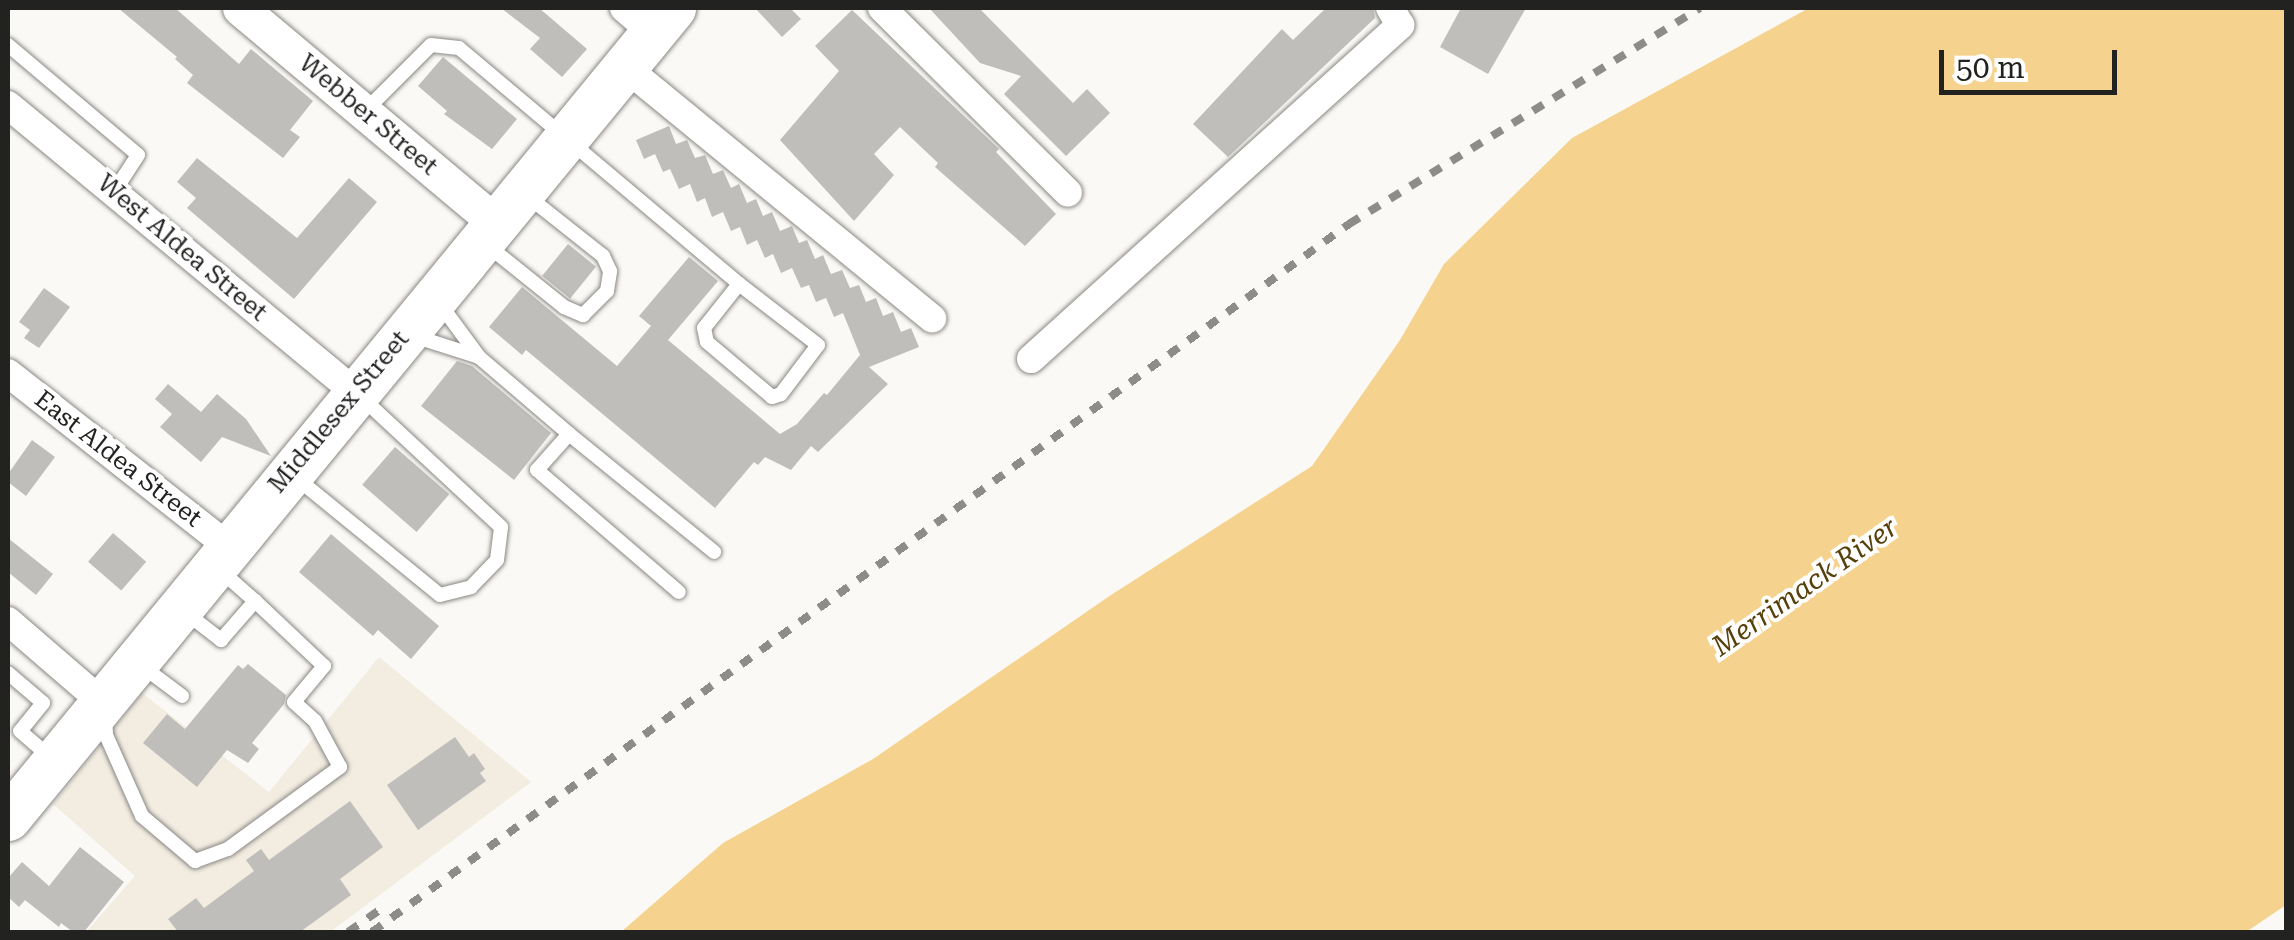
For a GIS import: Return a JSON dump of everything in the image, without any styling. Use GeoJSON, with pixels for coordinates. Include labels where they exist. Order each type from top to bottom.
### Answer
{"type":"FeatureCollection","features":[{"type":"Feature","properties":{"kind":"main road","name":"Middlesex Street"},"geometry":{"type":"LineString","coordinates":[[8,818],[182,609],[220,555],[625,67],[650,16]]}},
{"type":"Feature","properties":{"kind":"street","name":"Webber Street"},"geometry":{"type":"LineString","coordinates":[[240,8],[500,218]]}},
{"type":"Feature","properties":{"kind":"street"},"geometry":{"type":"LineString","coordinates":[[882,8],[1068,194]]}},
{"type":"Feature","properties":{"kind":"street"},"geometry":{"type":"LineString","coordinates":[[1032,359],[1400,25],[1390,8]]}},
{"type":"Feature","properties":{"kind":"street"},"geometry":{"type":"LineString","coordinates":[[625,67],[932,318]]}},
{"type":"Feature","properties":{"kind":"street","name":"West Aldea Street"},"geometry":{"type":"LineString","coordinates":[[8,104],[356,392]]}},
{"type":"Feature","properties":{"kind":"street","name":"East Aldea Street"},"geometry":{"type":"LineString","coordinates":[[8,373],[220,555]]}},
{"type":"Feature","properties":{"kind":"street"},"geometry":{"type":"LineString","coordinates":[[15,632],[104,704]]}},
{"type":"Feature","properties":{"kind":"lane"},"geometry":{"type":"LineString","coordinates":[[364,112],[430,45],[459,48],[818,345],[781,394],[772,397],[707,342],[704,328],[740,284]]}},
{"type":"Feature","properties":{"kind":"lane"},"geometry":{"type":"LineString","coordinates":[[8,46],[138,155],[114,192]]}},
{"type":"Feature","properties":{"kind":"lane"},"geometry":{"type":"LineString","coordinates":[[500,218],[603,256],[610,270],[607,291],[583,316],[564,307],[500,218]]}},
{"type":"Feature","properties":{"kind":"lane"},"geometry":{"type":"LineString","coordinates":[[434,297],[479,357],[714,552]]}},
{"type":"Feature","properties":{"kind":"lane"},"geometry":{"type":"LineString","coordinates":[[404,333],[479,357]]}},
{"type":"Feature","properties":{"kind":"lane"},"geometry":{"type":"LineString","coordinates":[[289,472],[440,595],[471,588],[496,560],[500,527],[356,392]]}},
{"type":"Feature","properties":{"kind":"lane"},"geometry":{"type":"LineString","coordinates":[[569,434],[537,470],[679,592]]}},
{"type":"Feature","properties":{"kind":"lane"},"geometry":{"type":"LineString","coordinates":[[104,704],[106,735],[142,816],[195,862],[228,848],[340,767],[315,721],[294,702],[324,666],[255,602],[220,555]]}},
{"type":"Feature","properties":{"kind":"lane"},"geometry":{"type":"LineString","coordinates":[[182,609],[221,640],[255,602]]}},
{"type":"Feature","properties":{"kind":"lane"},"geometry":{"type":"LineString","coordinates":[[137,662],[182,696]]}},
{"type":"Feature","properties":{"kind":"lane"},"geometry":{"type":"LineString","coordinates":[[8,673],[43,704],[8,746]]}},
{"type":"Feature","properties":{"kind":"lane"},"geometry":{"type":"LineString","coordinates":[[20,731],[54,761]]}},
{"type":"Feature","properties":{"kind":"shaded area"},"geometry":{"type":"Polygon","coordinates":[[[379,657],[531,782],[330,932],[86,932],[135,876],[53,804],[142,693],[269,792],[379,657]]]}},
{"type":"Feature","properties":{"kind":"water","name":"Merrimack River"},"geometry":{"type":"Polygon","coordinates":[[[1809,8],[2286,8],[2286,905],[2246,932],[621,932],[723,843],[873,759],[1111,595],[1312,466],[1400,340],[1444,264],[1572,138],[1809,8]]]}},
{"type":"Feature","properties":{"kind":"building"},"geometry":{"type":"Polygon","coordinates":[[[118,8],[175,8],[239,64],[251,49],[313,101],[290,130],[300,137],[283,158],[187,83],[193,75],[177,57],[118,8]]]}},
{"type":"Feature","properties":{"kind":"building"},"geometry":{"type":"Polygon","coordinates":[[[501,8],[539,8],[587,49],[562,77],[530,49],[540,38],[501,8]]]}},
{"type":"Feature","properties":{"kind":"building"},"geometry":{"type":"Polygon","coordinates":[[[755,8],[790,8],[801,19],[782,37],[755,8]]]}},
{"type":"Feature","properties":{"kind":"building"},"geometry":{"type":"Polygon","coordinates":[[[929,8],[979,8],[1073,103],[1087,89],[1110,113],[1066,156],[1004,94],[1021,76],[980,63],[929,8]]]}},
{"type":"Feature","properties":{"kind":"building"},"geometry":{"type":"Polygon","coordinates":[[[1326,8],[1373,8],[1375,18],[1228,157],[1193,124],[1282,29],[1293,40],[1326,8]]]}},
{"type":"Feature","properties":{"kind":"building"},"geometry":{"type":"Polygon","coordinates":[[[1461,8],[1526,8],[1488,74],[1440,47],[1461,8]]]}},
{"type":"Feature","properties":{"kind":"building"},"geometry":{"type":"Polygon","coordinates":[[[852,10],[999,149],[996,152],[1056,214],[1025,246],[935,167],[938,163],[900,127],[874,154],[894,175],[854,221],[780,140],[839,71],[815,46],[852,10]]]}},
{"type":"Feature","properties":{"kind":"building"},"geometry":{"type":"Polygon","coordinates":[[[443,57],[517,119],[492,149],[444,114],[447,111],[418,86],[443,57]]]}},
{"type":"Feature","properties":{"kind":"building"},"geometry":{"type":"Polygon","coordinates":[[[669,126],[676,144],[687,140],[695,158],[705,155],[713,174],[723,170],[731,188],[739,184],[747,203],[756,199],[763,216],[772,212],[780,231],[792,226],[799,243],[807,240],[815,259],[823,255],[831,274],[842,270],[850,288],[859,285],[866,302],[876,298],[883,316],[893,312],[901,332],[911,328],[919,347],[869,367],[888,384],[818,452],[811,446],[791,470],[765,457],[758,465],[754,462],[715,508],[526,350],[522,355],[489,327],[522,287],[617,366],[651,326],[639,316],[689,257],[718,281],[668,340],[780,434],[797,424],[824,393],[827,395],[860,355],[843,313],[834,317],[826,298],[816,302],[809,285],[801,288],[792,268],[781,273],[773,254],[765,258],[757,240],[747,245],[740,227],[731,231],[723,212],[712,217],[705,198],[697,202],[690,184],[679,189],[670,169],[663,172],[655,154],[644,159],[636,140],[669,126]]]}},
{"type":"Feature","properties":{"kind":"building"},"geometry":{"type":"Polygon","coordinates":[[[197,158],[297,238],[349,178],[377,202],[294,299],[187,208],[196,198],[177,182],[197,158]]]}},
{"type":"Feature","properties":{"kind":"building"},"geometry":{"type":"Polygon","coordinates":[[[568,244],[596,267],[570,299],[542,276],[568,244]]]}},
{"type":"Feature","properties":{"kind":"building"},"geometry":{"type":"Polygon","coordinates":[[[44,288],[70,307],[39,348],[24,338],[30,330],[19,322],[44,288]]]}},
{"type":"Feature","properties":{"kind":"building"},"geometry":{"type":"Polygon","coordinates":[[[457,361],[472,366],[551,433],[514,480],[421,406],[457,361]]]}},
{"type":"Feature","properties":{"kind":"building"},"geometry":{"type":"Polygon","coordinates":[[[168,384],[201,412],[217,394],[246,419],[271,456],[222,437],[201,462],[160,427],[172,414],[155,399],[168,384]]]}},
{"type":"Feature","properties":{"kind":"building"},"geometry":{"type":"Polygon","coordinates":[[[32,440],[55,457],[26,496],[8,482],[8,474],[32,440]]]}},
{"type":"Feature","properties":{"kind":"building"},"geometry":{"type":"Polygon","coordinates":[[[395,447],[449,494],[417,532],[362,485],[395,447]]]}},
{"type":"Feature","properties":{"kind":"building"},"geometry":{"type":"Polygon","coordinates":[[[113,533],[146,562],[121,591],[88,562],[113,533]]]}},
{"type":"Feature","properties":{"kind":"building"},"geometry":{"type":"Polygon","coordinates":[[[331,534],[439,626],[411,659],[378,630],[373,636],[299,572],[331,534]]]}},
{"type":"Feature","properties":{"kind":"building"},"geometry":{"type":"Polygon","coordinates":[[[8,538],[53,574],[36,595],[8,572],[8,538]]]}},
{"type":"Feature","properties":{"kind":"building"},"geometry":{"type":"Polygon","coordinates":[[[248,664],[286,695],[284,704],[252,743],[259,749],[248,763],[227,750],[197,787],[143,743],[167,714],[185,729],[238,665],[243,669],[248,664]]]}},
{"type":"Feature","properties":{"kind":"building"},"geometry":{"type":"Polygon","coordinates":[[[455,737],[469,757],[474,753],[485,769],[480,773],[486,781],[418,830],[387,785],[455,737]]]}},
{"type":"Feature","properties":{"kind":"building"},"geometry":{"type":"Polygon","coordinates":[[[350,801],[383,847],[340,879],[351,895],[300,932],[178,932],[168,919],[196,898],[204,908],[254,871],[246,860],[261,849],[269,860],[350,801]]]}},
{"type":"Feature","properties":{"kind":"building"},"geometry":{"type":"Polygon","coordinates":[[[80,847],[124,882],[84,932],[73,932],[61,923],[59,927],[25,900],[19,907],[8,897],[8,878],[22,862],[49,886],[80,847]]]}},
{"type":"Feature","properties":{"kind":"railway"},"geometry":{"type":"LineString","coordinates":[[372,932],[1349,224],[1700,8]]}},
{"type":"Feature","properties":{"kind":"railway"},"geometry":{"type":"LineString","coordinates":[[348,932],[381,909]]}}]}
